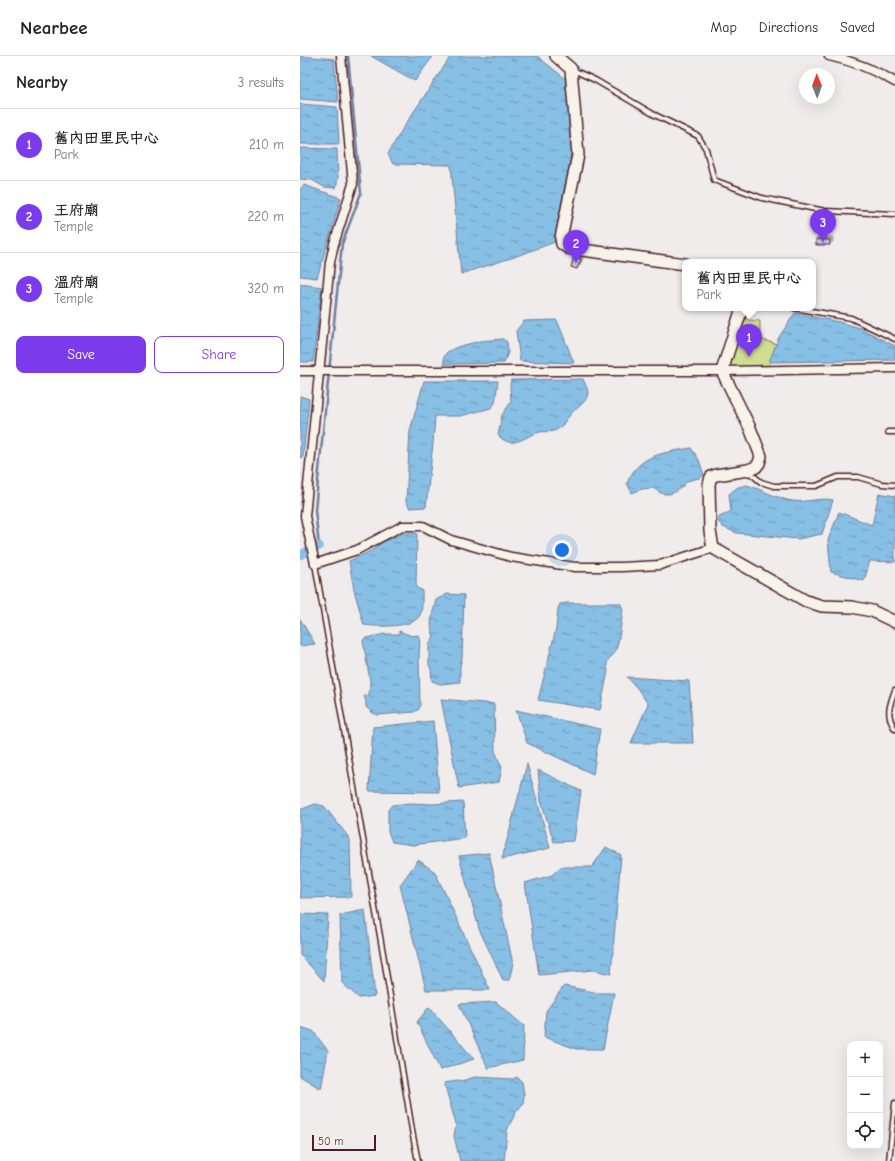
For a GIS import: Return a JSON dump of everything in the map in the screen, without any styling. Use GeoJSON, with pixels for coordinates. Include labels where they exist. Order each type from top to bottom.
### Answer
{"type":"FeatureCollection","features":[{"type":"Feature","properties":{"kind":"street"},"geometry":{"type":"LineString","coordinates":[[341,56],[353,184],[334,244],[330,262],[304,516],[315,564],[357,550],[402,526],[423,526],[451,540],[511,557],[575,567],[660,565],[713,548],[806,601],[822,606],[852,607],[872,611],[895,622]]}},
{"type":"Feature","properties":{"kind":"street"},"geometry":{"type":"LineString","coordinates":[[556,56],[571,69],[578,155],[561,238],[562,244],[568,248],[682,264]]}},
{"type":"Feature","properties":{"kind":"street"},"geometry":{"type":"LineString","coordinates":[[829,56],[842,59],[879,73],[895,82]]}},
{"type":"Feature","properties":{"kind":"street"},"geometry":{"type":"LineString","coordinates":[[713,548],[710,531],[709,484],[711,478],[716,475],[748,470],[756,467],[761,456],[750,428],[722,371],[741,311]]}},
{"type":"Feature","properties":{"kind":"street"},"geometry":{"type":"LineString","coordinates":[[300,371],[722,371],[895,368]]}},
{"type":"Feature","properties":{"kind":"lane"},"geometry":{"type":"LineString","coordinates":[[571,69],[595,80],[653,114],[698,136],[706,149],[714,180],[762,198],[825,211],[895,214]]}},
{"type":"Feature","properties":{"kind":"lane"},"geometry":{"type":"LineString","coordinates":[[811,311],[851,318],[895,339]]}},
{"type":"Feature","properties":{"kind":"lane"},"geometry":{"type":"LineString","coordinates":[[888,432],[895,432]]}},
{"type":"Feature","properties":{"kind":"lane"},"geometry":{"type":"LineString","coordinates":[[748,470],[761,482],[774,486],[816,486],[838,477],[858,477],[882,484],[895,485]]}},
{"type":"Feature","properties":{"kind":"lane"},"geometry":{"type":"LineString","coordinates":[[315,564],[418,1161]]}},
{"type":"Feature","properties":{"kind":"lane"},"geometry":{"type":"LineString","coordinates":[[895,690],[889,707],[889,718],[895,729]]}},
{"type":"Feature","properties":{"kind":"lane"},"geometry":{"type":"LineString","coordinates":[[889,1161],[895,1102]]}},
{"type":"Feature","properties":{"kind":"green space"},"geometry":{"type":"Polygon","coordinates":[[[739,319],[760,321],[760,339],[776,344],[768,370],[722,371],[739,319]]]}},
{"type":"Feature","properties":{"kind":"water"},"geometry":{"type":"Polygon","coordinates":[[[300,56],[334,59],[338,102],[300,99],[300,56]]]}},
{"type":"Feature","properties":{"kind":"water"},"geometry":{"type":"Polygon","coordinates":[[[371,56],[433,56],[415,81],[371,56]]]}},
{"type":"Feature","properties":{"kind":"water"},"geometry":{"type":"Polygon","coordinates":[[[451,56],[537,56],[567,80],[572,140],[568,190],[555,242],[461,274],[451,165],[393,164],[388,154],[403,128],[451,56]]]}},
{"type":"Feature","properties":{"kind":"water"},"geometry":{"type":"Polygon","coordinates":[[[300,104],[337,107],[339,144],[300,144],[300,104]]]}},
{"type":"Feature","properties":{"kind":"water"},"geometry":{"type":"Polygon","coordinates":[[[300,148],[337,149],[338,178],[336,188],[324,187],[312,180],[300,179],[300,148]]]}},
{"type":"Feature","properties":{"kind":"water"},"geometry":{"type":"Polygon","coordinates":[[[304,185],[341,198],[317,278],[300,276],[300,189],[304,185]]]}},
{"type":"Feature","properties":{"kind":"water"},"geometry":{"type":"Polygon","coordinates":[[[300,284],[322,287],[313,362],[300,362],[300,284]]]}},
{"type":"Feature","properties":{"kind":"water"},"geometry":{"type":"Polygon","coordinates":[[[795,313],[860,328],[895,346],[895,360],[769,362],[779,337],[795,313]]]}},
{"type":"Feature","properties":{"kind":"water"},"geometry":{"type":"Polygon","coordinates":[[[557,320],[574,363],[520,361],[516,331],[524,321],[557,320]]]}},
{"type":"Feature","properties":{"kind":"water"},"geometry":{"type":"Polygon","coordinates":[[[503,339],[507,342],[508,352],[504,363],[444,364],[444,357],[447,352],[457,347],[480,341],[503,339]]]}},
{"type":"Feature","properties":{"kind":"water"},"geometry":{"type":"Polygon","coordinates":[[[583,379],[588,390],[587,397],[558,429],[540,432],[513,442],[503,440],[498,435],[502,415],[511,402],[511,380],[583,379]]]}},
{"type":"Feature","properties":{"kind":"water"},"geometry":{"type":"Polygon","coordinates":[[[424,381],[498,381],[495,403],[491,408],[460,416],[435,416],[426,507],[410,508],[406,502],[410,431],[424,381]]]}},
{"type":"Feature","properties":{"kind":"water"},"geometry":{"type":"Polygon","coordinates":[[[300,396],[309,399],[303,457],[300,458],[300,396]]]}},
{"type":"Feature","properties":{"kind":"water"},"geometry":{"type":"Polygon","coordinates":[[[691,448],[699,460],[704,475],[687,481],[676,492],[669,494],[661,493],[653,488],[642,489],[632,493],[627,483],[632,473],[645,460],[653,456],[691,448]]]}},
{"type":"Feature","properties":{"kind":"water"},"geometry":{"type":"Polygon","coordinates":[[[747,485],[792,501],[823,499],[833,500],[822,534],[798,539],[737,533],[723,527],[716,519],[731,511],[729,494],[738,487],[747,485]]]}},
{"type":"Feature","properties":{"kind":"water"},"geometry":{"type":"Polygon","coordinates":[[[879,493],[895,496],[895,562],[870,561],[864,581],[831,572],[828,540],[839,512],[872,525],[879,493]]]}},
{"type":"Feature","properties":{"kind":"water"},"geometry":{"type":"Polygon","coordinates":[[[403,533],[417,533],[416,585],[418,589],[422,590],[422,606],[420,615],[411,622],[395,626],[364,625],[354,590],[349,561],[371,551],[383,542],[403,533]]]}},
{"type":"Feature","properties":{"kind":"water"},"geometry":{"type":"Polygon","coordinates":[[[447,594],[464,595],[462,658],[460,666],[460,682],[440,684],[432,681],[431,669],[429,665],[429,644],[434,636],[431,623],[436,600],[447,594]]]}},
{"type":"Feature","properties":{"kind":"water"},"geometry":{"type":"Polygon","coordinates":[[[620,603],[623,609],[616,650],[607,663],[608,671],[600,710],[538,700],[556,629],[558,609],[560,604],[620,603]]]}},
{"type":"Feature","properties":{"kind":"water"},"geometry":{"type":"Polygon","coordinates":[[[300,619],[315,644],[300,646],[300,619]]]}},
{"type":"Feature","properties":{"kind":"water"},"geometry":{"type":"Polygon","coordinates":[[[399,631],[412,636],[418,635],[420,638],[420,706],[419,709],[414,712],[378,715],[366,707],[364,696],[369,695],[370,681],[363,641],[364,639],[384,634],[399,634],[399,631]]]}},
{"type":"Feature","properties":{"kind":"water"},"geometry":{"type":"Polygon","coordinates":[[[627,677],[689,681],[693,743],[631,743],[648,704],[627,677]]]}},
{"type":"Feature","properties":{"kind":"water"},"geometry":{"type":"Polygon","coordinates":[[[441,699],[494,704],[495,751],[502,768],[499,782],[459,788],[441,699]]]}},
{"type":"Feature","properties":{"kind":"water"},"geometry":{"type":"Polygon","coordinates":[[[516,710],[600,729],[593,774],[527,743],[516,710]]]}},
{"type":"Feature","properties":{"kind":"water"},"geometry":{"type":"Polygon","coordinates":[[[433,721],[439,792],[369,791],[373,727],[433,721]]]}},
{"type":"Feature","properties":{"kind":"water"},"geometry":{"type":"Polygon","coordinates":[[[527,764],[550,848],[502,859],[527,764]]]}},
{"type":"Feature","properties":{"kind":"water"},"geometry":{"type":"Polygon","coordinates":[[[538,770],[581,791],[574,841],[554,842],[541,801],[538,770]]]}},
{"type":"Feature","properties":{"kind":"water"},"geometry":{"type":"Polygon","coordinates":[[[463,802],[465,838],[413,845],[392,842],[388,831],[388,810],[392,805],[409,803],[432,804],[463,802]]]}},
{"type":"Feature","properties":{"kind":"water"},"geometry":{"type":"Polygon","coordinates":[[[315,804],[324,806],[350,839],[351,897],[300,898],[300,810],[315,804]]]}},
{"type":"Feature","properties":{"kind":"water"},"geometry":{"type":"Polygon","coordinates":[[[606,847],[621,855],[611,974],[593,970],[539,975],[525,883],[552,875],[560,867],[592,867],[606,847]]]}},
{"type":"Feature","properties":{"kind":"water"},"geometry":{"type":"Polygon","coordinates":[[[489,853],[513,964],[509,980],[503,980],[479,929],[459,856],[489,853]]]}},
{"type":"Feature","properties":{"kind":"water"},"geometry":{"type":"Polygon","coordinates":[[[418,860],[435,872],[490,990],[426,990],[400,885],[418,860]]]}},
{"type":"Feature","properties":{"kind":"water"},"geometry":{"type":"Polygon","coordinates":[[[365,910],[375,996],[359,998],[342,983],[340,915],[365,910]]]}},
{"type":"Feature","properties":{"kind":"water"},"geometry":{"type":"Polygon","coordinates":[[[300,914],[328,915],[324,981],[300,955],[300,914]]]}},
{"type":"Feature","properties":{"kind":"water"},"geometry":{"type":"Polygon","coordinates":[[[564,986],[599,993],[614,993],[603,1049],[576,1049],[544,1037],[546,1011],[564,986]]]}},
{"type":"Feature","properties":{"kind":"water"},"geometry":{"type":"Polygon","coordinates":[[[496,1002],[524,1026],[523,1060],[488,1068],[459,1004],[496,1002]]]}},
{"type":"Feature","properties":{"kind":"water"},"geometry":{"type":"Polygon","coordinates":[[[429,1007],[474,1059],[440,1070],[417,1022],[429,1007]]]}},
{"type":"Feature","properties":{"kind":"water"},"geometry":{"type":"Polygon","coordinates":[[[300,1027],[313,1031],[328,1051],[321,1089],[300,1076],[300,1027]]]}},
{"type":"Feature","properties":{"kind":"water"},"geometry":{"type":"Polygon","coordinates":[[[475,1077],[513,1079],[517,1077],[522,1082],[524,1094],[523,1104],[516,1112],[507,1130],[504,1161],[460,1161],[454,1136],[456,1124],[444,1083],[475,1077]]]}},
{"type":"Feature","properties":{"kind":"building"},"geometry":{"type":"Polygon","coordinates":[[[816,239],[830,240],[830,245],[816,245],[816,239]]]}},
{"type":"Feature","properties":{"kind":"building"},"geometry":{"type":"Polygon","coordinates":[[[574,256],[581,259],[577,269],[571,267],[574,256]]]}},
{"type":"Feature","properties":{"kind":"waterway"},"geometry":{"type":"LineString","coordinates":[[319,546],[315,510],[342,244],[361,193],[348,56]]}},
{"type":"Feature","properties":{"kind":"waterway"},"geometry":{"type":"LineString","coordinates":[[300,555],[319,546]]}},
{"type":"Feature","properties":{"kind":"place","name":"溫府廟"},"geometry":{"type":"Point","coordinates":[823,242]}},
{"type":"Feature","properties":{"kind":"place","name":"王府廟"},"geometry":{"type":"Point","coordinates":[576,263]}},
{"type":"Feature","properties":{"kind":"place","name":"舊內田里民中心"},"geometry":{"type":"Point","coordinates":[749,357]}}]}
